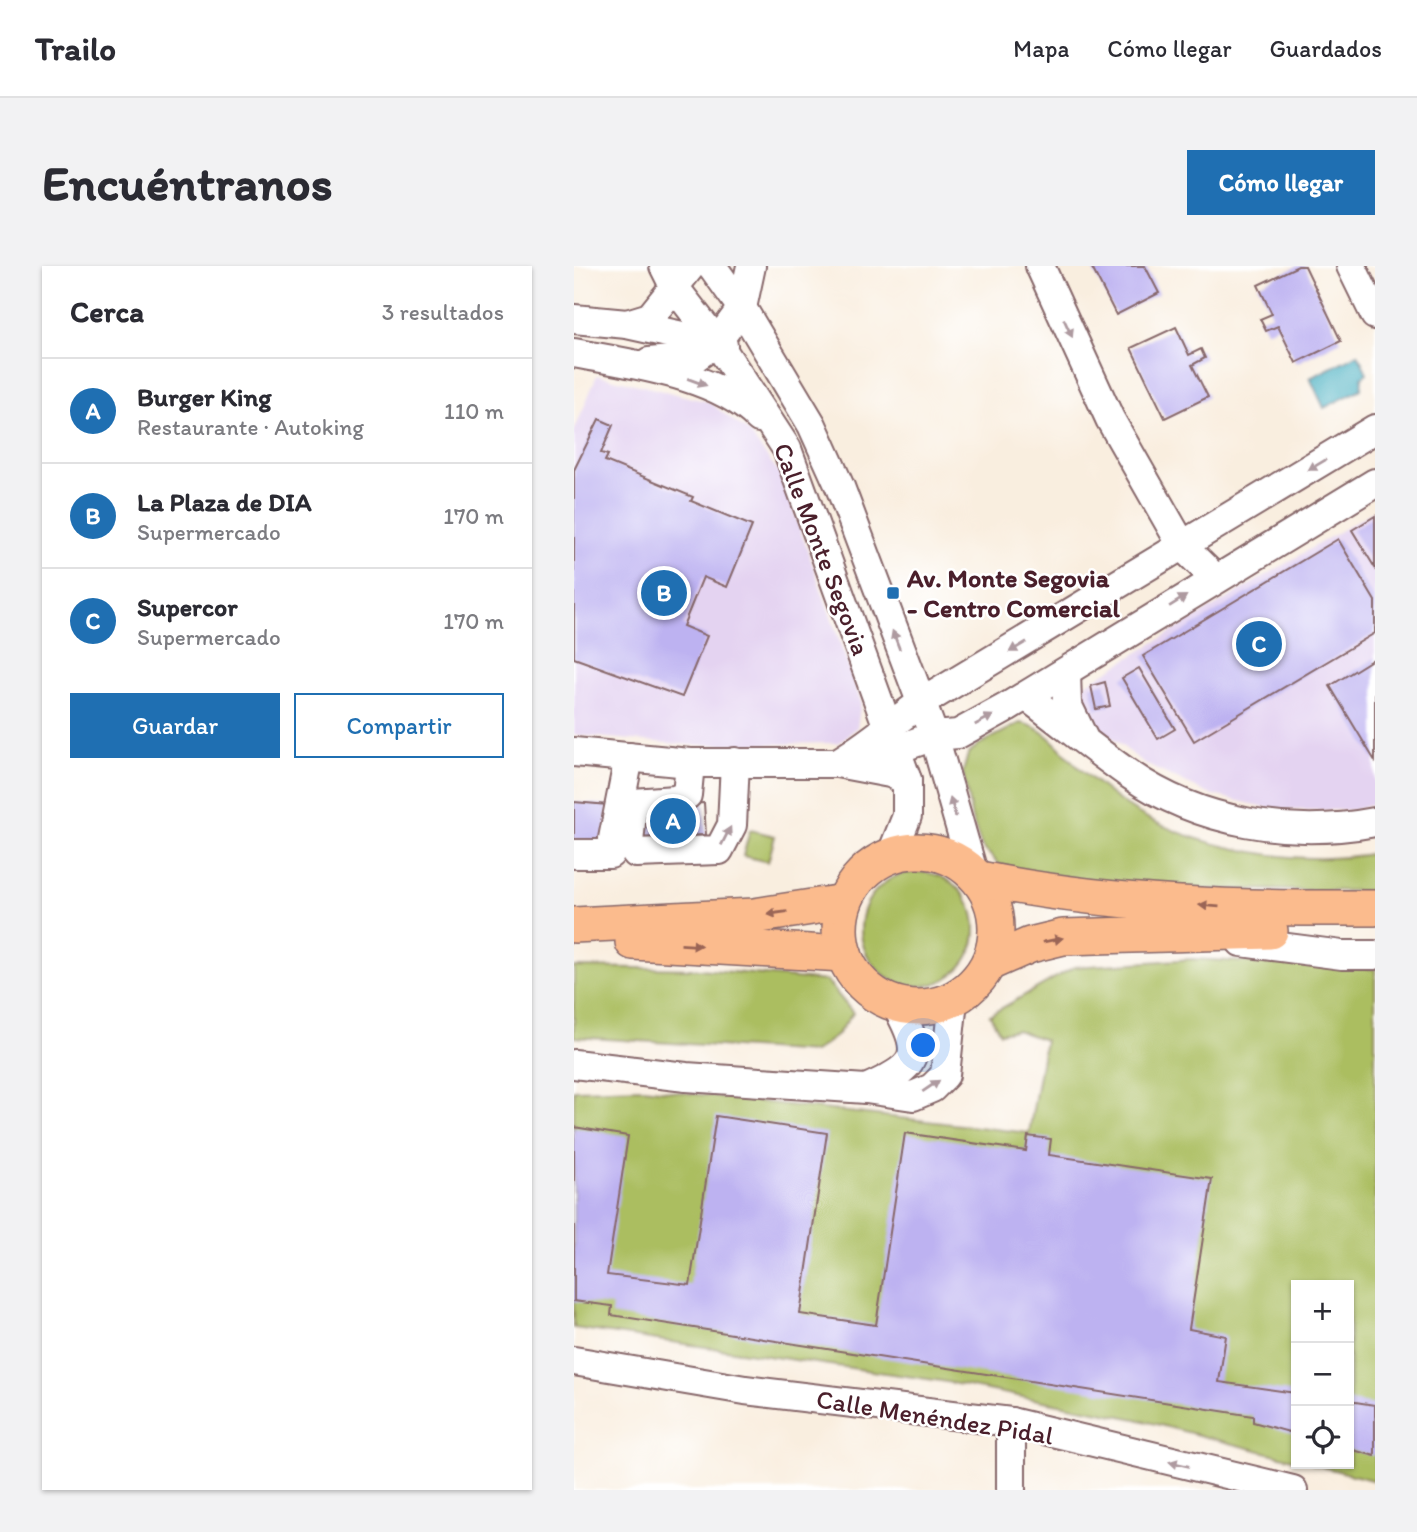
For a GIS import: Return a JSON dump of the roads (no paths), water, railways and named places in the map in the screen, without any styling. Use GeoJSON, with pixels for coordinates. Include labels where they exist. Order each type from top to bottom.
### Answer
{"type":"FeatureCollection","features":[{"type":"Feature","properties":{"kind":"main road"},"geometry":{"type":"LineString","coordinates":[[976,876],[989,894],[996,919],[995,946],[989,963],[971,987],[953,1000],[929,1007],[896,1004],[864,986],[844,954],[840,928],[844,902],[863,875],[891,856],[908,851],[943,855],[976,876],[1036,890],[1244,909],[1375,908]]}},
{"type":"Feature","properties":{"kind":"main road"},"geometry":{"type":"LineString","coordinates":[[574,925],[754,916],[844,902]]}},
{"type":"Feature","properties":{"kind":"main road"},"geometry":{"type":"LineString","coordinates":[[989,963],[1030,945],[1063,937],[1375,928]]}},
{"type":"Feature","properties":{"kind":"main road"},"geometry":{"type":"LineString","coordinates":[[574,939],[844,954]]}},
{"type":"Feature","properties":{"kind":"street","name":"Calle Monte Segovia"},"geometry":{"type":"LineString","coordinates":[[712,266],[742,308],[812,425],[840,487],[934,736],[976,876]]}},
{"type":"Feature","properties":{"kind":"street"},"geometry":{"type":"LineString","coordinates":[[631,364],[694,358],[717,342],[742,308],[751,266]]}},
{"type":"Feature","properties":{"kind":"street"},"geometry":{"type":"LineString","coordinates":[[1040,266],[1110,419],[1183,547],[1215,578]]}},
{"type":"Feature","properties":{"kind":"street"},"geometry":{"type":"LineString","coordinates":[[1351,266],[1375,315]]}},
{"type":"Feature","properties":{"kind":"street","name":"Calle Monte Segovia"},"geometry":{"type":"LineString","coordinates":[[677,273],[717,342],[787,449],[893,737],[907,780],[907,816],[891,856]]}},
{"type":"Feature","properties":{"kind":"street"},"geometry":{"type":"LineString","coordinates":[[627,324],[650,317],[677,273]]}},
{"type":"Feature","properties":{"kind":"street"},"geometry":{"type":"LineString","coordinates":[[574,319],[627,324],[717,342],[751,358],[812,425]]}},
{"type":"Feature","properties":{"kind":"street"},"geometry":{"type":"LineString","coordinates":[[574,353],[631,364],[719,390],[753,413],[787,449]]}},
{"type":"Feature","properties":{"kind":"street"},"geometry":{"type":"LineString","coordinates":[[893,737],[921,703],[1375,429]]}},
{"type":"Feature","properties":{"kind":"street"},"geometry":{"type":"LineString","coordinates":[[837,763],[893,737],[958,734],[1066,672],[1215,578],[1375,483]]}},
{"type":"Feature","properties":{"kind":"street"},"geometry":{"type":"LineString","coordinates":[[1066,672],[1067,704],[1084,739]]}},
{"type":"Feature","properties":{"kind":"street"},"geometry":{"type":"LineString","coordinates":[[1026,696],[1130,775],[1187,805],[1229,818],[1278,828],[1350,827],[1375,821]]}},
{"type":"Feature","properties":{"kind":"street"},"geometry":{"type":"LineString","coordinates":[[574,752],[691,763],[837,763],[890,773],[907,780]]}},
{"type":"Feature","properties":{"kind":"street"},"geometry":{"type":"LineString","coordinates":[[623,853],[629,757]]}},
{"type":"Feature","properties":{"kind":"street"},"geometry":{"type":"LineString","coordinates":[[574,854],[719,850],[732,825],[735,762]]}},
{"type":"Feature","properties":{"kind":"street"},"geometry":{"type":"LineString","coordinates":[[623,853],[629,844],[633,803],[675,800],[687,795],[691,763]]}},
{"type":"Feature","properties":{"kind":"street"},"geometry":{"type":"LineString","coordinates":[[1179,934],[1325,944],[1375,944]]}},
{"type":"Feature","properties":{"kind":"street"},"geometry":{"type":"LineString","coordinates":[[1179,934],[1342,955],[1375,955]]}},
{"type":"Feature","properties":{"kind":"street"},"geometry":{"type":"LineString","coordinates":[[574,1064],[686,1077],[866,1089],[913,1096],[932,1088],[945,1075],[953,1000]]}},
{"type":"Feature","properties":{"kind":"street"},"geometry":{"type":"LineString","coordinates":[[866,1089],[896,1076],[909,1065],[914,1050],[910,1029],[896,1004]]}},
{"type":"Feature","properties":{"kind":"street","name":"Calle Menéndez Pidal"},"geometry":{"type":"LineString","coordinates":[[574,1361],[745,1390],[1011,1422],[1293,1490]]}},
{"type":"Feature","properties":{"kind":"street"},"geometry":{"type":"LineString","coordinates":[[1011,1422],[1011,1490]]}},
{"type":"Feature","properties":{"kind":"water"},"geometry":{"type":"Polygon","coordinates":[[[1358,354],[1367,373],[1362,377],[1361,389],[1324,408],[1310,378],[1358,354]]]}},
{"type":"Feature","properties":{"kind":"place","name":"La Plaza de DIA"},"geometry":{"type":"Point","coordinates":[664,593]}},
{"type":"Feature","properties":{"kind":"place","name":"Av. Monte Segovia - Centro Comercial"},"geometry":{"type":"Point","coordinates":[893,593]}},
{"type":"Feature","properties":{"kind":"place","name":"Supercor"},"geometry":{"type":"Point","coordinates":[1259,644]}},
{"type":"Feature","properties":{"kind":"place","name":"Burger King"},"geometry":{"type":"Point","coordinates":[673,821]}}]}
